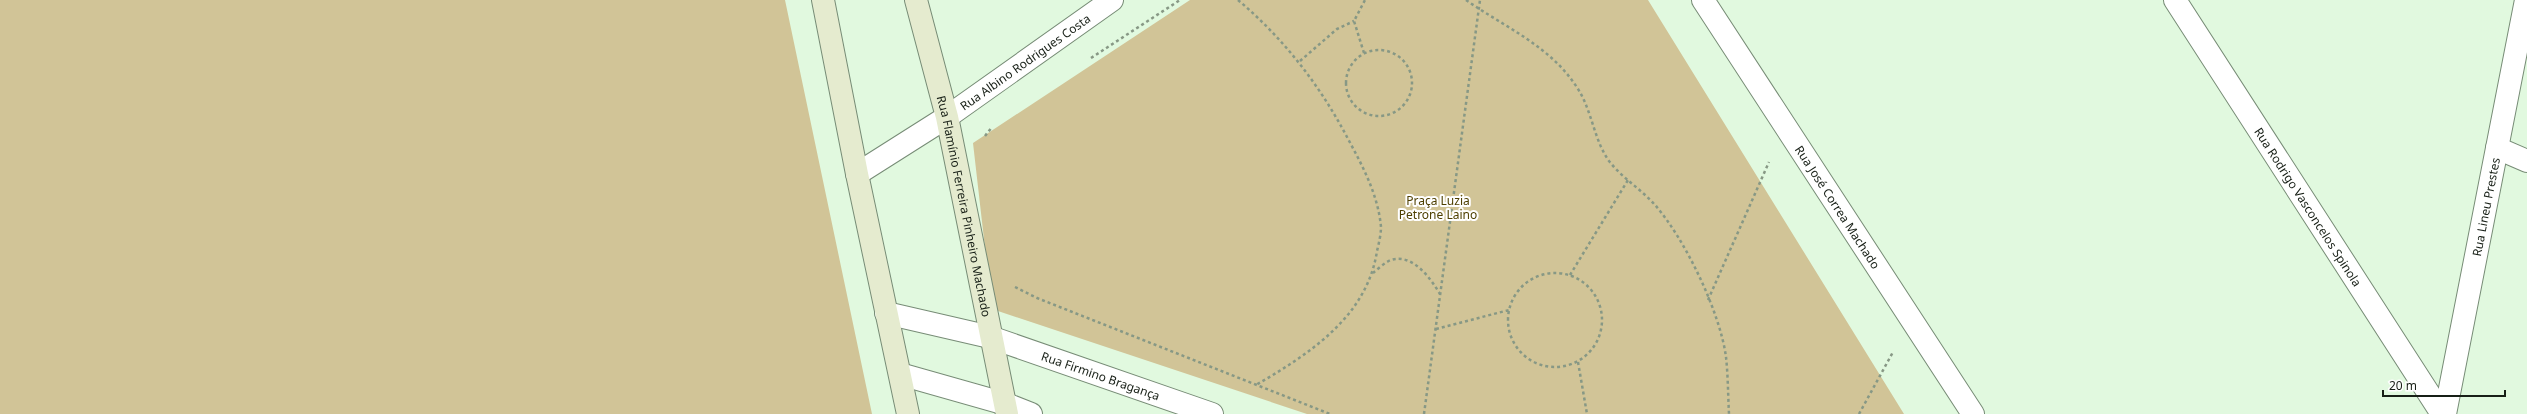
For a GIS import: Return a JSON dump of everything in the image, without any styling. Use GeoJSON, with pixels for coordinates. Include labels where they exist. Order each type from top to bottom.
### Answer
{"type":"FeatureCollection","features":[{"type":"Feature","properties":{"kind":"main road"},"geometry":{"type":"LineString","coordinates":[[823,0],[857,174],[908,414]]}},
{"type":"Feature","properties":{"kind":"main road","name":"Rua Flamínio Ferreira Pinheiro Machado"},"geometry":{"type":"LineString","coordinates":[[916,0],[947,117],[990,337],[1006,409]]}},
{"type":"Feature","properties":{"kind":"street","name":"Rua Albino Rodrigues Costa"},"geometry":{"type":"LineString","coordinates":[[857,174],[947,117],[1112,0]]}},
{"type":"Feature","properties":{"kind":"street","name":"Rua José Correa Machado"},"geometry":{"type":"LineString","coordinates":[[1703,0],[1972,414]]}},
{"type":"Feature","properties":{"kind":"street","name":"Rua Rodrigo Vasconcelos Spinola"},"geometry":{"type":"LineString","coordinates":[[2175,0],[2442,414]]}},
{"type":"Feature","properties":{"kind":"street","name":"Rua Lineu Prestes"},"geometry":{"type":"LineString","coordinates":[[2445,414],[2526,0]]}},
{"type":"Feature","properties":{"kind":"street"},"geometry":{"type":"LineString","coordinates":[[2497,148],[2527,161]]}},
{"type":"Feature","properties":{"kind":"street","name":"Rua Firmino Bragança"},"geometry":{"type":"LineString","coordinates":[[886,312],[990,337],[1212,414]]}},
{"type":"Feature","properties":{"kind":"street"},"geometry":{"type":"LineString","coordinates":[[900,374],[1006,409],[1031,414]]}},
{"type":"Feature","properties":{"kind":"path"},"geometry":{"type":"LineString","coordinates":[[1090,59],[1180,0]]}},
{"type":"Feature","properties":{"kind":"path"},"geometry":{"type":"LineString","coordinates":[[1238,0],[1260,18],[1300,61],[1340,123],[1370,182],[1381,228],[1373,273],[1346,318],[1332,333],[1310,352],[1255,385]]}},
{"type":"Feature","properties":{"kind":"path"},"geometry":{"type":"LineString","coordinates":[[1300,61],[1337,29],[1354,21],[1365,0]]}},
{"type":"Feature","properties":{"kind":"path"},"geometry":{"type":"LineString","coordinates":[[1466,0],[1528,38],[1566,72],[1579,91],[1607,158],[1617,171],[1654,205],[1675,231],[1698,272],[1726,356],[1729,414]]}},
{"type":"Feature","properties":{"kind":"path"},"geometry":{"type":"LineString","coordinates":[[1424,414],[1480,0]]}},
{"type":"Feature","properties":{"kind":"path"},"geometry":{"type":"LineString","coordinates":[[1354,21],[1364,53]]}},
{"type":"Feature","properties":{"kind":"path"},"geometry":{"type":"LineString","coordinates":[[1380,50],[1393,53],[1406,64],[1412,82],[1410,94],[1403,105],[1392,113],[1383,116],[1363,112],[1347,93],[1346,79],[1349,68],[1364,53],[1380,50]]}},
{"type":"Feature","properties":{"kind":"path"},"geometry":{"type":"LineString","coordinates":[[981,141],[998,121]]}},
{"type":"Feature","properties":{"kind":"path"},"geometry":{"type":"LineString","coordinates":[[1708,301],[1771,157]]}},
{"type":"Feature","properties":{"kind":"path"},"geometry":{"type":"LineString","coordinates":[[1570,276],[1628,180]]}},
{"type":"Feature","properties":{"kind":"path"},"geometry":{"type":"LineString","coordinates":[[1373,273],[1392,260],[1405,260],[1420,268],[1440,295]]}},
{"type":"Feature","properties":{"kind":"path"},"geometry":{"type":"LineString","coordinates":[[1549,274],[1570,276],[1591,290],[1602,311],[1603,321],[1593,349],[1578,362],[1566,367],[1547,367],[1530,360],[1518,350],[1509,330],[1509,310],[1517,292],[1532,279],[1549,274]]}},
{"type":"Feature","properties":{"kind":"path"},"geometry":{"type":"LineString","coordinates":[[1010,284],[1037,298],[1330,414]]}},
{"type":"Feature","properties":{"kind":"path"},"geometry":{"type":"LineString","coordinates":[[1436,329],[1509,310]]}},
{"type":"Feature","properties":{"kind":"path"},"geometry":{"type":"LineString","coordinates":[[1859,414],[1894,350]]}},
{"type":"Feature","properties":{"kind":"path"},"geometry":{"type":"LineString","coordinates":[[1578,362],[1587,414]]}},
{"type":"Feature","properties":{"kind":"green space"},"geometry":{"type":"Polygon","coordinates":[[[0,0],[785,0],[872,414],[0,414],[0,0]]]}},
{"type":"Feature","properties":{"kind":"green space","name":"Praça Luzia Petrone Laino"},"geometry":{"type":"Polygon","coordinates":[[[1190,0],[1648,0],[1904,414],[1307,414],[992,309],[973,143],[1190,0]]]}}]}
